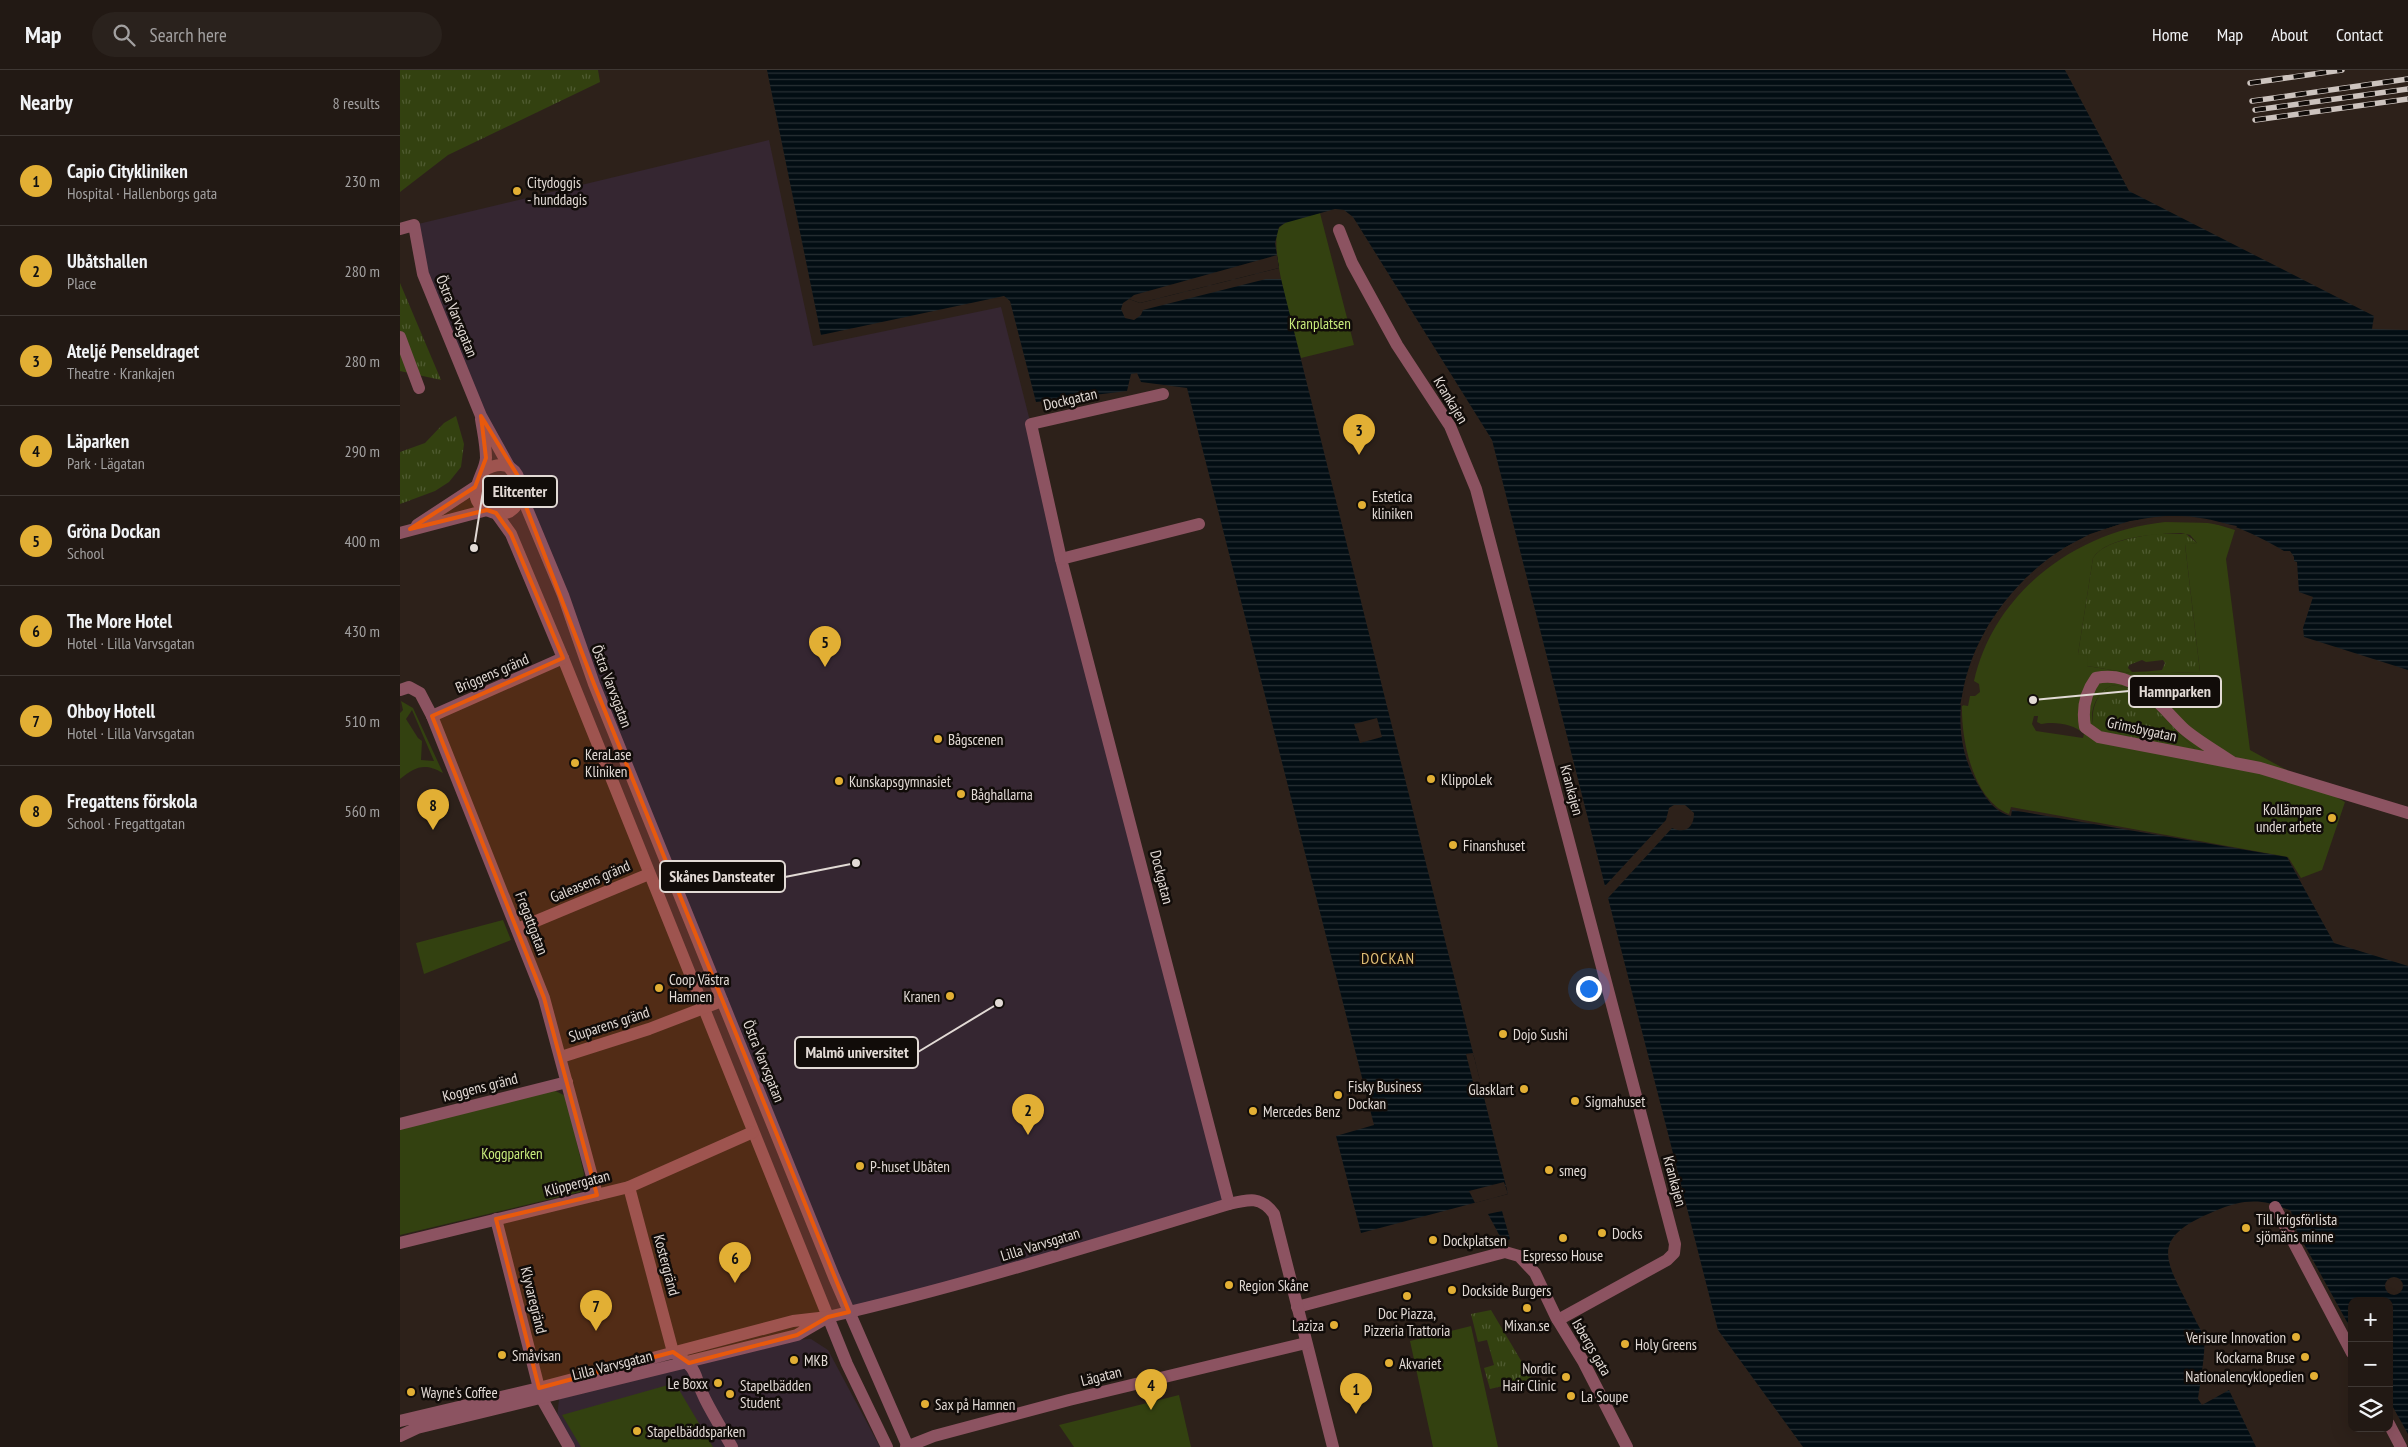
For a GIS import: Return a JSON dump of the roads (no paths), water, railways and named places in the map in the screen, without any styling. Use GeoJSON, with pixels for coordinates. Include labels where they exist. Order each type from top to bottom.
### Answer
{"type":"FeatureCollection","features":[{"type":"Feature","properties":{"kind":"street","name":"Östra Varvsgatan"},"geometry":{"type":"LineString","coordinates":[[400,229],[414,225],[423,274],[481,416],[511,470]]}},
{"type":"Feature","properties":{"kind":"street","name":"Krankajen"},"geometry":{"type":"LineString","coordinates":[[1339,230],[1352,264],[1397,345],[1450,426],[1476,489],[1675,1244],[1674,1253],[1667,1260],[1557,1318]]}},
{"type":"Feature","properties":{"kind":"street"},"geometry":{"type":"LineString","coordinates":[[400,337],[419,388]]}},
{"type":"Feature","properties":{"kind":"street","name":"Dockgatan"},"geometry":{"type":"LineString","coordinates":[[1164,394],[1031,424],[1061,559],[1229,1204]]}},
{"type":"Feature","properties":{"kind":"street","name":"Östra Varvsgatan"},"geometry":{"type":"LineString","coordinates":[[481,416],[486,458],[483,471]]}},
{"type":"Feature","properties":{"kind":"street"},"geometry":{"type":"LineString","coordinates":[[497,466],[517,474],[522,488],[518,504],[512,509],[492,511],[405,531],[475,487],[483,471],[497,466]]}},
{"type":"Feature","properties":{"kind":"street"},"geometry":{"type":"LineString","coordinates":[[475,487],[478,501],[492,511],[511,534],[563,658],[859,1393],[887,1447]]}},
{"type":"Feature","properties":{"kind":"street","name":"Östra Varvsgatan"},"geometry":{"type":"LineString","coordinates":[[522,488],[525,504],[563,596],[594,684],[849,1312],[907,1447]]}},
{"type":"Feature","properties":{"kind":"street"},"geometry":{"type":"LineString","coordinates":[[1061,559],[1199,524]]}},
{"type":"Feature","properties":{"kind":"street","name":"Briggens gränd"},"geometry":{"type":"LineString","coordinates":[[432,716],[563,658]]}},
{"type":"Feature","properties":{"kind":"street","name":"Grimsbygatan"},"geometry":{"type":"LineString","coordinates":[[2232,762],[2186,730],[2143,688],[2130,681],[2113,676],[2096,678],[2091,685],[2084,706],[2085,727],[2091,733],[2107,740],[2210,760],[2232,762],[2408,812]]}},
{"type":"Feature","properties":{"kind":"street","name":"Fregattgatan"},"geometry":{"type":"LineString","coordinates":[[400,690],[409,687],[420,693],[432,716],[517,929],[544,998],[598,1195]]}},
{"type":"Feature","properties":{"kind":"street","name":"Galeasens gränd"},"geometry":{"type":"LineString","coordinates":[[517,929],[649,874]]}},
{"type":"Feature","properties":{"kind":"street","name":"Sluparens gränd"},"geometry":{"type":"LineString","coordinates":[[561,1057],[649,1029],[722,1000]]}},
{"type":"Feature","properties":{"kind":"street","name":"Koggens gränd"},"geometry":{"type":"LineString","coordinates":[[400,1124],[567,1082]]}},
{"type":"Feature","properties":{"kind":"street","name":"Klippergatan"},"geometry":{"type":"LineString","coordinates":[[400,1243],[629,1187],[753,1132]]}},
{"type":"Feature","properties":{"kind":"street","name":"Kostergränd"},"geometry":{"type":"LineString","coordinates":[[629,1187],[674,1352]]}},
{"type":"Feature","properties":{"kind":"street","name":"Lilla Varvsgatan"},"geometry":{"type":"LineString","coordinates":[[400,1436],[417,1428],[674,1352],[793,1321],[828,1317],[1007,1272],[1229,1204],[1260,1201],[1266,1203],[1274,1214],[1298,1307]]}},
{"type":"Feature","properties":{"kind":"street"},"geometry":{"type":"LineString","coordinates":[[2275,1207],[2348,1345]]}},
{"type":"Feature","properties":{"kind":"street","name":"Klyvaregränd"},"geometry":{"type":"LineString","coordinates":[[496,1219],[540,1393],[569,1447]]}},
{"type":"Feature","properties":{"kind":"street"},"geometry":{"type":"LineString","coordinates":[[1333,1447],[1298,1307],[1505,1252],[1519,1256],[1534,1273],[1557,1318]]}},
{"type":"Feature","properties":{"kind":"street","name":"Lilla Varvsgatan"},"geometry":{"type":"LineString","coordinates":[[400,1421],[689,1363],[797,1335],[828,1317]]}},
{"type":"Feature","properties":{"kind":"street","name":"Isbergs gata"},"geometry":{"type":"LineString","coordinates":[[1557,1318],[1583,1361],[1627,1447]]}},
{"type":"Feature","properties":{"kind":"street","name":"Lägatan"},"geometry":{"type":"LineString","coordinates":[[907,1447],[934,1436],[1101,1392],[1306,1343]]}},
{"type":"Feature","properties":{"kind":"street"},"geometry":{"type":"LineString","coordinates":[[674,1352],[689,1363],[696,1373],[704,1397],[732,1447]]}},
{"type":"Feature","properties":{"kind":"street"},"geometry":{"type":"LineString","coordinates":[[2393,1432],[2401,1447]]}},
{"type":"Feature","properties":{"kind":"railway"},"geometry":{"type":"LineString","coordinates":[[2250,83],[2342,70]]}},
{"type":"Feature","properties":{"kind":"railway"},"geometry":{"type":"LineString","coordinates":[[2252,101],[2408,79]]}},
{"type":"Feature","properties":{"kind":"railway"},"geometry":{"type":"LineString","coordinates":[[2255,110],[2408,89]]}},
{"type":"Feature","properties":{"kind":"railway"},"geometry":{"type":"LineString","coordinates":[[2255,120],[2408,99]]}},
{"type":"Feature","properties":{"kind":"place","name":"Citydoggis - hunddagis"},"geometry":{"type":"Point","coordinates":[517,191]}},
{"type":"Feature","properties":{"kind":"place","name":"Ateljé Penseldraget"},"geometry":{"type":"Point","coordinates":[1359,455]}},
{"type":"Feature","properties":{"kind":"place","name":"Estetica kliniken"},"geometry":{"type":"Point","coordinates":[1362,505]}},
{"type":"Feature","properties":{"kind":"place","name":"Elitcenter"},"geometry":{"type":"Point","coordinates":[474,548]}},
{"type":"Feature","properties":{"kind":"place","name":"Gröna Dockan"},"geometry":{"type":"Point","coordinates":[825,667]}},
{"type":"Feature","properties":{"kind":"place","name":"Hamnparken"},"geometry":{"type":"Point","coordinates":[2033,700]}},
{"type":"Feature","properties":{"kind":"place","name":"Bågscenen"},"geometry":{"type":"Point","coordinates":[938,739]}},
{"type":"Feature","properties":{"kind":"place","name":"KeraLase Kliniken"},"geometry":{"type":"Point","coordinates":[575,763]}},
{"type":"Feature","properties":{"kind":"place","name":"KlippoLek"},"geometry":{"type":"Point","coordinates":[1431,779]}},
{"type":"Feature","properties":{"kind":"place","name":"Kunskapsgymnasiet"},"geometry":{"type":"Point","coordinates":[839,781]}},
{"type":"Feature","properties":{"kind":"place","name":"Båghallarna"},"geometry":{"type":"Point","coordinates":[961,794]}},
{"type":"Feature","properties":{"kind":"place","name":"Kollämpare under arbete"},"geometry":{"type":"Point","coordinates":[2332,818]}},
{"type":"Feature","properties":{"kind":"place","name":"Fregattens förskola"},"geometry":{"type":"Point","coordinates":[433,830]}},
{"type":"Feature","properties":{"kind":"place","name":"Finanshuset"},"geometry":{"type":"Point","coordinates":[1453,845]}},
{"type":"Feature","properties":{"kind":"place","name":"Skånes Dansteater"},"geometry":{"type":"Point","coordinates":[856,863]}},
{"type":"Feature","properties":{"kind":"place","name":"Coop Västra Hamnen"},"geometry":{"type":"Point","coordinates":[659,988]}},
{"type":"Feature","properties":{"kind":"place","name":"Kranen"},"geometry":{"type":"Point","coordinates":[950,996]}},
{"type":"Feature","properties":{"kind":"place","name":"Malmö universitet"},"geometry":{"type":"Point","coordinates":[999,1003]}},
{"type":"Feature","properties":{"kind":"place","name":"Dojo Sushi"},"geometry":{"type":"Point","coordinates":[1503,1034]}},
{"type":"Feature","properties":{"kind":"place","name":"Glasklart"},"geometry":{"type":"Point","coordinates":[1524,1089]}},
{"type":"Feature","properties":{"kind":"place","name":"Fisky Business Dockan"},"geometry":{"type":"Point","coordinates":[1338,1095]}},
{"type":"Feature","properties":{"kind":"place","name":"Sigmahuset"},"geometry":{"type":"Point","coordinates":[1575,1101]}},
{"type":"Feature","properties":{"kind":"place","name":"Mercedes Benz"},"geometry":{"type":"Point","coordinates":[1253,1111]}},
{"type":"Feature","properties":{"kind":"place","name":"Ubåtshallen"},"geometry":{"type":"Point","coordinates":[1028,1135]}},
{"type":"Feature","properties":{"kind":"place","name":"P-huset Ubåten"},"geometry":{"type":"Point","coordinates":[860,1166]}},
{"type":"Feature","properties":{"kind":"place","name":"smeg"},"geometry":{"type":"Point","coordinates":[1549,1170]}},
{"type":"Feature","properties":{"kind":"place","name":"Till krigsförlista sjömäns minne"},"geometry":{"type":"Point","coordinates":[2246,1228]}},
{"type":"Feature","properties":{"kind":"place","name":"Docks"},"geometry":{"type":"Point","coordinates":[1602,1233]}},
{"type":"Feature","properties":{"kind":"place","name":"Espresso House"},"geometry":{"type":"Point","coordinates":[1563,1238]}},
{"type":"Feature","properties":{"kind":"place","name":"Dockplatsen"},"geometry":{"type":"Point","coordinates":[1433,1240]}},
{"type":"Feature","properties":{"kind":"place","name":"The More Hotel"},"geometry":{"type":"Point","coordinates":[735,1283]}},
{"type":"Feature","properties":{"kind":"place","name":"Region Skåne"},"geometry":{"type":"Point","coordinates":[1229,1285]}},
{"type":"Feature","properties":{"kind":"place","name":"Dockside Burgers"},"geometry":{"type":"Point","coordinates":[1452,1290]}},
{"type":"Feature","properties":{"kind":"place","name":"Doc Piazza, Pizzeria Trattoria"},"geometry":{"type":"Point","coordinates":[1407,1296]}},
{"type":"Feature","properties":{"kind":"place","name":"Mixan.se"},"geometry":{"type":"Point","coordinates":[1527,1308]}},
{"type":"Feature","properties":{"kind":"place","name":"Laziza"},"geometry":{"type":"Point","coordinates":[1334,1325]}},
{"type":"Feature","properties":{"kind":"place","name":"Ohboy Hotell"},"geometry":{"type":"Point","coordinates":[596,1331]}},
{"type":"Feature","properties":{"kind":"place","name":"Verisure Innovation"},"geometry":{"type":"Point","coordinates":[2296,1337]}},
{"type":"Feature","properties":{"kind":"place","name":"Holy Greens"},"geometry":{"type":"Point","coordinates":[1625,1344]}},
{"type":"Feature","properties":{"kind":"place","name":"Småvisan"},"geometry":{"type":"Point","coordinates":[502,1355]}},
{"type":"Feature","properties":{"kind":"place","name":"Kockarna Bruse"},"geometry":{"type":"Point","coordinates":[2305,1357]}},
{"type":"Feature","properties":{"kind":"place","name":"MKB"},"geometry":{"type":"Point","coordinates":[794,1360]}},
{"type":"Feature","properties":{"kind":"place","name":"Akvariet"},"geometry":{"type":"Point","coordinates":[1389,1363]}},
{"type":"Feature","properties":{"kind":"place","name":"Nationalencyklopedien"},"geometry":{"type":"Point","coordinates":[2314,1376]}},
{"type":"Feature","properties":{"kind":"place","name":"Nordic Hair Clinic"},"geometry":{"type":"Point","coordinates":[1566,1377]}},
{"type":"Feature","properties":{"kind":"place","name":"Le Boxx"},"geometry":{"type":"Point","coordinates":[718,1383]}},
{"type":"Feature","properties":{"kind":"place","name":"Wayne's Coffee"},"geometry":{"type":"Point","coordinates":[411,1392]}},
{"type":"Feature","properties":{"kind":"place","name":"Stapelbädden Student"},"geometry":{"type":"Point","coordinates":[730,1394]}},
{"type":"Feature","properties":{"kind":"place","name":"La Soupe"},"geometry":{"type":"Point","coordinates":[1571,1396]}},
{"type":"Feature","properties":{"kind":"place","name":"Sax på Hamnen"},"geometry":{"type":"Point","coordinates":[925,1404]}},
{"type":"Feature","properties":{"kind":"place","name":"Läparken"},"geometry":{"type":"Point","coordinates":[1151,1410]}},
{"type":"Feature","properties":{"kind":"place","name":"Capio Citykliniken"},"geometry":{"type":"Point","coordinates":[1356,1414]}},
{"type":"Feature","properties":{"kind":"place","name":"Stapelbäddsparken"},"geometry":{"type":"Point","coordinates":[637,1431]}},
{"type":"Feature","properties":{"kind":"district","name":"DOCKAN"},"geometry":{"type":"Point","coordinates":[1388,958]}},
{"type":"Feature","properties":{"kind":"park label","name":"Kranplatsen"},"geometry":{"type":"Point","coordinates":[1320,323]}},
{"type":"Feature","properties":{"kind":"park label","name":"Koggparken"},"geometry":{"type":"Point","coordinates":[512,1153]}}]}
